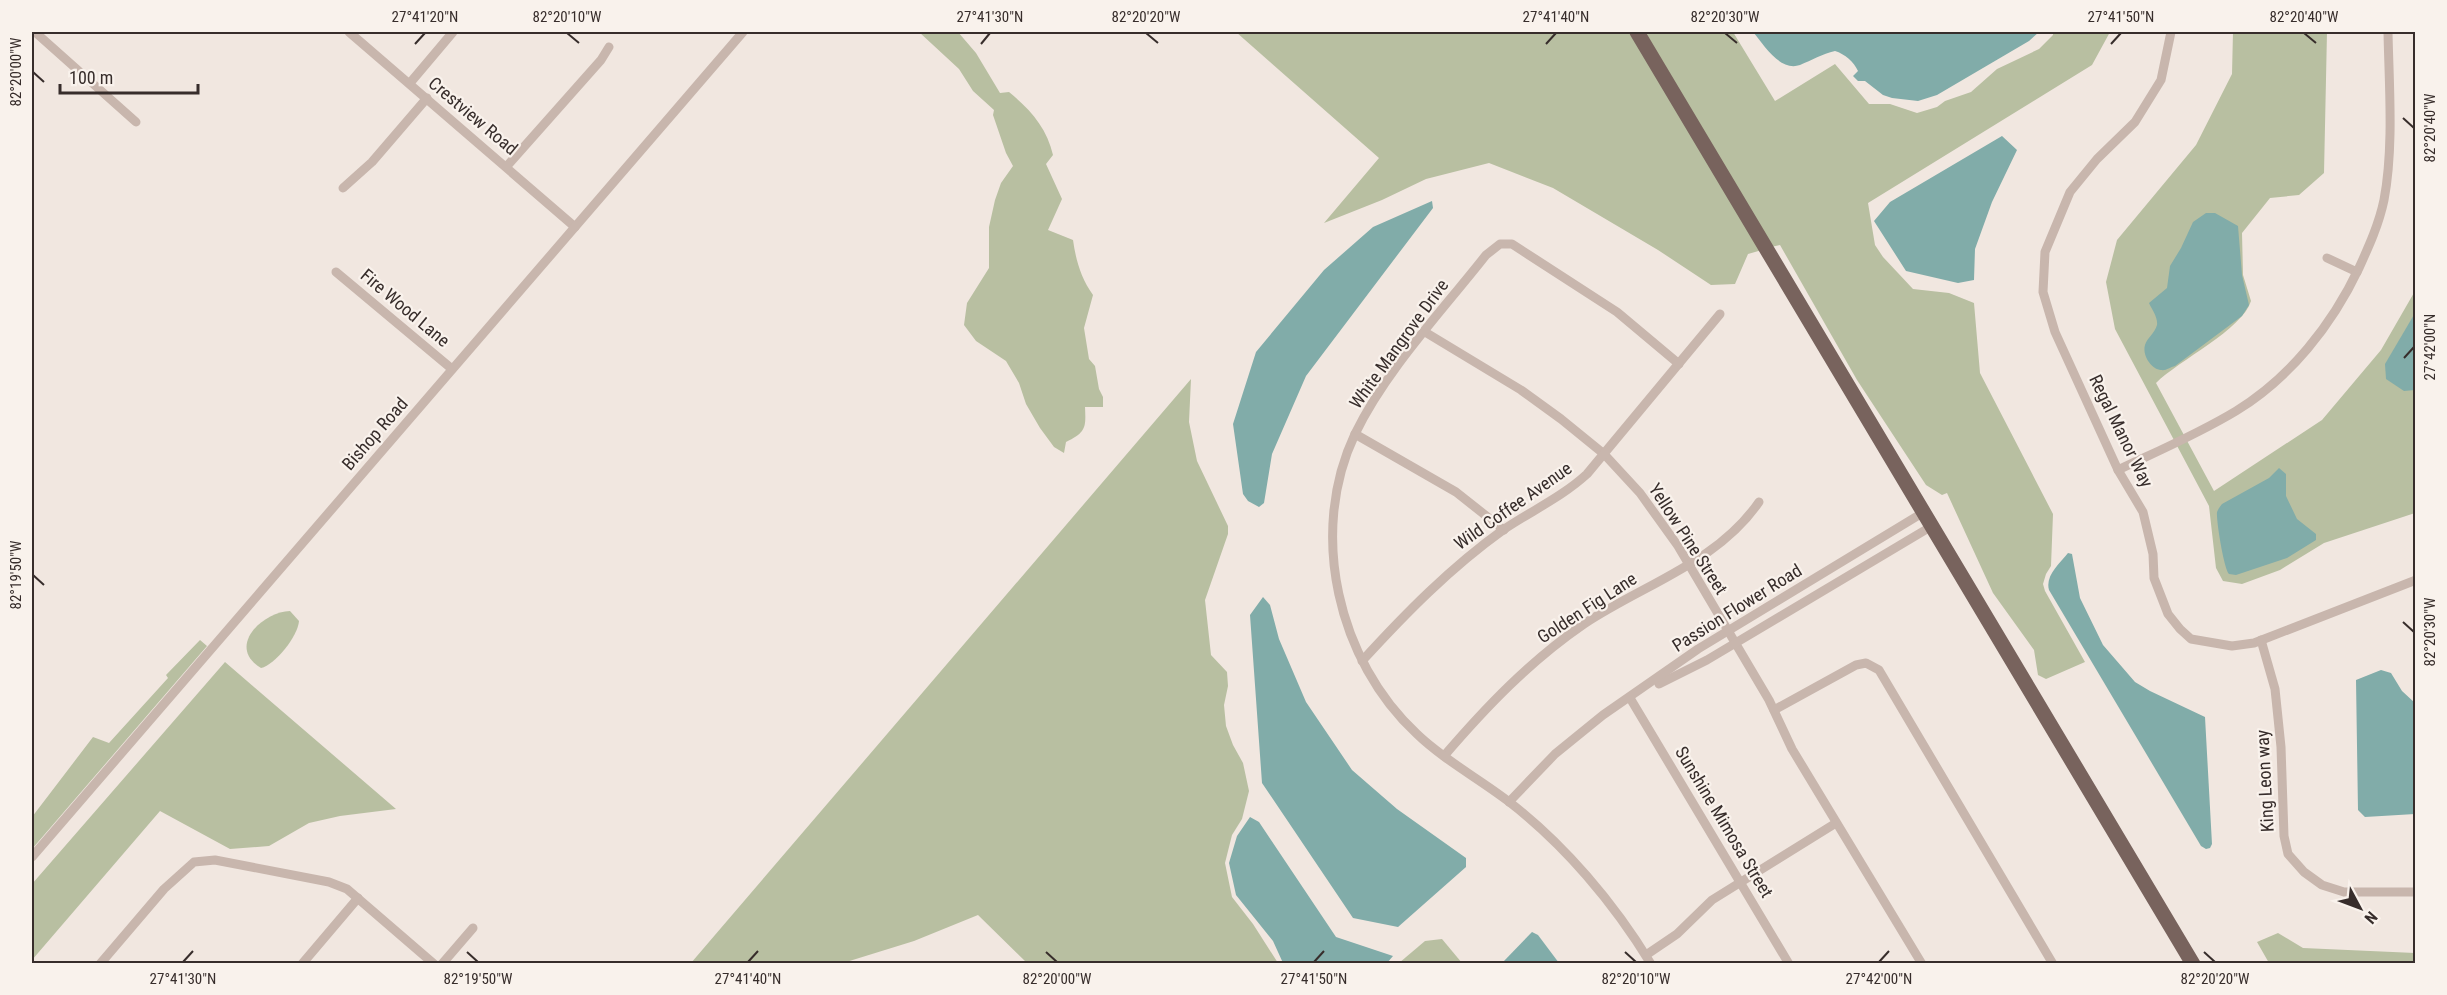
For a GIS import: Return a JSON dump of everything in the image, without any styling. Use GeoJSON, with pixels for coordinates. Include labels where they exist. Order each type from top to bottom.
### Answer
{"type":"FeatureCollection","features":[{"type":"Feature","properties":{"kind":"main road"},"geometry":{"type":"LineString","coordinates":[[1637,32],[1924,512],[2189,962]]}},
{"type":"Feature","properties":{"kind":"street"},"geometry":{"type":"LineString","coordinates":[[35,32],[136,122]]}},
{"type":"Feature","properties":{"kind":"street","name":"Crestview Road"},"geometry":{"type":"LineString","coordinates":[[349,32],[575,227]]}},
{"type":"Feature","properties":{"kind":"street"},"geometry":{"type":"LineString","coordinates":[[410,83],[453,32]]}},
{"type":"Feature","properties":{"kind":"street","name":"Bishop Road"},"geometry":{"type":"LineString","coordinates":[[32,857],[743,32]]}},
{"type":"Feature","properties":{"kind":"street","name":"Regal Manor Way"},"geometry":{"type":"LineString","coordinates":[[2171,32],[2161,80],[2135,122],[2097,159],[2070,192],[2045,252],[2043,292],[2055,332],[2118,471],[2143,512],[2153,554],[2154,578],[2168,614],[2192,639],[2232,646],[2260,640],[2415,580]]}},
{"type":"Feature","properties":{"kind":"street"},"geometry":{"type":"LineString","coordinates":[[2118,471],[2237,410],[2271,385],[2298,360],[2344,299],[2374,235],[2384,199],[2388,156],[2388,32]]}},
{"type":"Feature","properties":{"kind":"street"},"geometry":{"type":"LineString","coordinates":[[507,166],[601,60],[609,47]]}},
{"type":"Feature","properties":{"kind":"street"},"geometry":{"type":"LineString","coordinates":[[343,188],[372,162],[427,98]]}},
{"type":"Feature","properties":{"kind":"street","name":"White Mangrove Drive"},"geometry":{"type":"LineString","coordinates":[[1648,959],[1620,917],[1579,868],[1509,802],[1444,756],[1404,722],[1380,692],[1362,661],[1339,598],[1334,558],[1334,527],[1339,486],[1355,434],[1373,401],[1486,255],[1500,244],[1512,244],[1617,312],[1679,364]]}},
{"type":"Feature","properties":{"kind":"street"},"geometry":{"type":"LineString","coordinates":[[2326,258],[2356,272]]}},
{"type":"Feature","properties":{"kind":"street","name":"Fire Wood Lane"},"geometry":{"type":"LineString","coordinates":[[336,272],[452,369]]}},
{"type":"Feature","properties":{"kind":"street","name":"Wild Coffee Avenue"},"geometry":{"type":"LineString","coordinates":[[1362,661],[1429,591],[1504,530],[1587,474],[1720,314]]}},
{"type":"Feature","properties":{"kind":"street","name":"Yellow Pine Street"},"geometry":{"type":"LineString","coordinates":[[1425,332],[1521,390],[1562,419],[1604,454],[1652,509],[1689,565],[1736,644],[1836,823],[1922,963]]}},
{"type":"Feature","properties":{"kind":"street"},"geometry":{"type":"LineString","coordinates":[[1355,434],[1456,492],[1504,530]]}},
{"type":"Feature","properties":{"kind":"street","name":"Golden Fig Lane"},"geometry":{"type":"LineString","coordinates":[[1444,756],[1501,693],[1546,652],[1599,615],[1708,554],[1738,529],[1759,502]]}},
{"type":"Feature","properties":{"kind":"street","name":"Passion Flower Road"},"geometry":{"type":"LineString","coordinates":[[1509,802],[1569,741],[1698,649],[1924,512]]}},
{"type":"Feature","properties":{"kind":"street","name":"Passion Flower Road"},"geometry":{"type":"LineString","coordinates":[[1630,698],[1700,665],[1932,526]]}},
{"type":"Feature","properties":{"kind":"street","name":"King Leon way"},"geometry":{"type":"LineString","coordinates":[[2260,640],[2275,689],[2281,747],[2284,836],[2288,854],[2304,872],[2322,885],[2344,892],[2415,892]]}},
{"type":"Feature","properties":{"kind":"street"},"geometry":{"type":"LineString","coordinates":[[1774,710],[1856,665],[1866,663],[1879,670],[2053,963]]}},
{"type":"Feature","properties":{"kind":"street","name":"Sunshine Mimosa Street"},"geometry":{"type":"LineString","coordinates":[[1630,698],[1789,963]]}},
{"type":"Feature","properties":{"kind":"street"},"geometry":{"type":"LineString","coordinates":[[1648,959],[1704,906],[1836,823]]}},
{"type":"Feature","properties":{"kind":"street"},"geometry":{"type":"LineString","coordinates":[[100,963],[164,889],[194,862],[215,860],[329,882],[347,889],[434,963]]}},
{"type":"Feature","properties":{"kind":"street"},"geometry":{"type":"LineString","coordinates":[[302,963],[358,898]]}},
{"type":"Feature","properties":{"kind":"street"},"geometry":{"type":"LineString","coordinates":[[442,963],[473,928]]}},
{"type":"Feature","properties":{"kind":"green space"},"geometry":{"type":"Polygon","coordinates":[[[919,32],[958,32],[976,53],[1000,93],[1009,92],[1024,105],[1047,136],[1053,155],[1046,164],[1062,199],[1048,230],[1073,240],[1080,269],[1093,295],[1084,328],[1089,359],[1095,366],[1099,389],[1103,397],[1103,407],[1085,407],[1085,425],[1078,435],[1066,442],[1064,453],[1054,447],[1040,428],[1006,361],[976,341],[964,325],[967,303],[989,268],[989,227],[995,200],[1001,183],[1013,166],[993,115],[994,110],[973,91],[959,69],[919,32]]]}},
{"type":"Feature","properties":{"kind":"green space"},"geometry":{"type":"Polygon","coordinates":[[[1236,32],[1631,32],[1762,250],[1748,254],[1735,284],[1711,285],[1658,250],[1553,188],[1489,163],[1426,179],[1382,200],[1324,223],[1379,158],[1236,32]]]}},
{"type":"Feature","properties":{"kind":"green space"},"geometry":{"type":"Polygon","coordinates":[[[1642,32],[1733,32],[1775,101],[1835,64],[1869,104],[1890,104],[1917,113],[1971,92],[1997,69],[2039,49],[2053,35],[2053,32],[2110,32],[2092,65],[1868,203],[1875,245],[1913,289],[1949,293],[1974,303],[1980,373],[2053,514],[2051,566],[2043,584],[2045,591],[2085,662],[2046,679],[2038,675],[2034,650],[1993,593],[1947,493],[1942,495],[1926,485],[1857,380],[1780,245],[1771,247],[1642,32]]]}},
{"type":"Feature","properties":{"kind":"green space"},"geometry":{"type":"Polygon","coordinates":[[[2233,32],[2327,32],[2324,173],[2299,195],[2270,198],[2242,233],[2243,275],[2251,301],[2245,312],[2223,334],[2156,383],[2214,491],[2322,420],[2381,350],[2415,291],[2415,513],[2324,543],[2280,570],[2242,584],[2223,581],[2216,568],[2209,506],[2115,329],[2106,282],[2117,240],[2196,145],[2232,74],[2233,32]]]}},
{"type":"Feature","properties":{"kind":"green space"},"geometry":{"type":"Polygon","coordinates":[[[1191,379],[1189,422],[1197,461],[1228,526],[1228,534],[1205,600],[1211,655],[1227,672],[1228,686],[1224,705],[1226,726],[1243,763],[1249,791],[1242,819],[1232,835],[1225,863],[1232,897],[1278,963],[1027,963],[978,915],[914,941],[843,963],[691,963],[1191,379]]]}},
{"type":"Feature","properties":{"kind":"green space"},"geometry":{"type":"Polygon","coordinates":[[[290,611],[299,621],[295,634],[273,662],[261,668],[251,660],[247,650],[247,641],[259,624],[269,617],[290,611]]]}},
{"type":"Feature","properties":{"kind":"green space"},"geometry":{"type":"Polygon","coordinates":[[[200,640],[207,646],[32,849],[32,817],[93,737],[109,743],[168,678],[166,675],[200,640]]]}},
{"type":"Feature","properties":{"kind":"green space"},"geometry":{"type":"Polygon","coordinates":[[[225,662],[396,809],[340,816],[309,823],[269,846],[230,849],[160,811],[32,960],[32,884],[225,662]]]}},
{"type":"Feature","properties":{"kind":"green space"},"geometry":{"type":"Polygon","coordinates":[[[2278,933],[2303,948],[2415,953],[2415,963],[2269,963],[2257,942],[2278,933]]]}},
{"type":"Feature","properties":{"kind":"green space"},"geometry":{"type":"Polygon","coordinates":[[[1442,939],[1462,963],[1399,963],[1425,941],[1442,939]]]}},
{"type":"Feature","properties":{"kind":"water"},"geometry":{"type":"Polygon","coordinates":[[[1753,32],[2039,32],[2029,41],[1937,95],[1918,101],[1883,95],[1865,81],[1858,81],[1853,76],[1858,71],[1854,64],[1846,56],[1835,51],[1800,65],[1786,65],[1767,50],[1753,32]]]}},
{"type":"Feature","properties":{"kind":"water"},"geometry":{"type":"Polygon","coordinates":[[[2002,136],[2017,150],[1992,202],[1975,249],[1974,280],[1958,283],[1906,271],[1874,221],[1890,202],[2002,136]]]}},
{"type":"Feature","properties":{"kind":"water"},"geometry":{"type":"Polygon","coordinates":[[[1432,201],[1433,208],[1306,376],[1272,454],[1264,503],[1259,507],[1248,501],[1243,494],[1233,424],[1256,352],[1324,270],[1373,227],[1432,201]]]}},
{"type":"Feature","properties":{"kind":"water"},"geometry":{"type":"Polygon","coordinates":[[[2206,213],[2215,213],[2238,226],[2242,275],[2249,305],[2242,316],[2175,366],[2165,370],[2157,369],[2146,357],[2144,349],[2157,325],[2156,316],[2149,303],[2167,288],[2170,266],[2193,222],[2206,213]]]}},
{"type":"Feature","properties":{"kind":"water"},"geometry":{"type":"Polygon","coordinates":[[[2415,313],[2415,390],[2404,391],[2386,379],[2385,364],[2415,313]]]}},
{"type":"Feature","properties":{"kind":"water"},"geometry":{"type":"Polygon","coordinates":[[[2279,468],[2286,474],[2286,496],[2297,519],[2316,534],[2316,540],[2287,558],[2236,575],[2229,574],[2221,544],[2217,511],[2222,504],[2269,478],[2279,468]]]}},
{"type":"Feature","properties":{"kind":"water"},"geometry":{"type":"Polygon","coordinates":[[[2068,553],[2072,554],[2080,598],[2103,645],[2135,682],[2205,717],[2212,844],[2210,848],[2206,849],[2201,846],[2049,590],[2051,575],[2068,553]]]}},
{"type":"Feature","properties":{"kind":"water"},"geometry":{"type":"Polygon","coordinates":[[[1263,597],[1270,605],[1279,639],[1306,702],[1352,770],[1397,809],[1466,858],[1466,867],[1398,927],[1353,918],[1262,783],[1250,615],[1263,597]]]}},
{"type":"Feature","properties":{"kind":"water"},"geometry":{"type":"Polygon","coordinates":[[[2381,670],[2391,673],[2402,691],[2415,703],[2415,814],[2365,817],[2358,810],[2356,680],[2381,670]]]}},
{"type":"Feature","properties":{"kind":"water"},"geometry":{"type":"Polygon","coordinates":[[[1250,817],[1259,822],[1336,937],[1393,956],[1387,963],[1283,963],[1273,941],[1236,895],[1229,863],[1237,836],[1250,817]]]}},
{"type":"Feature","properties":{"kind":"water"},"geometry":{"type":"Polygon","coordinates":[[[1532,932],[1538,935],[1559,963],[1502,963],[1532,932]]]}}]}
